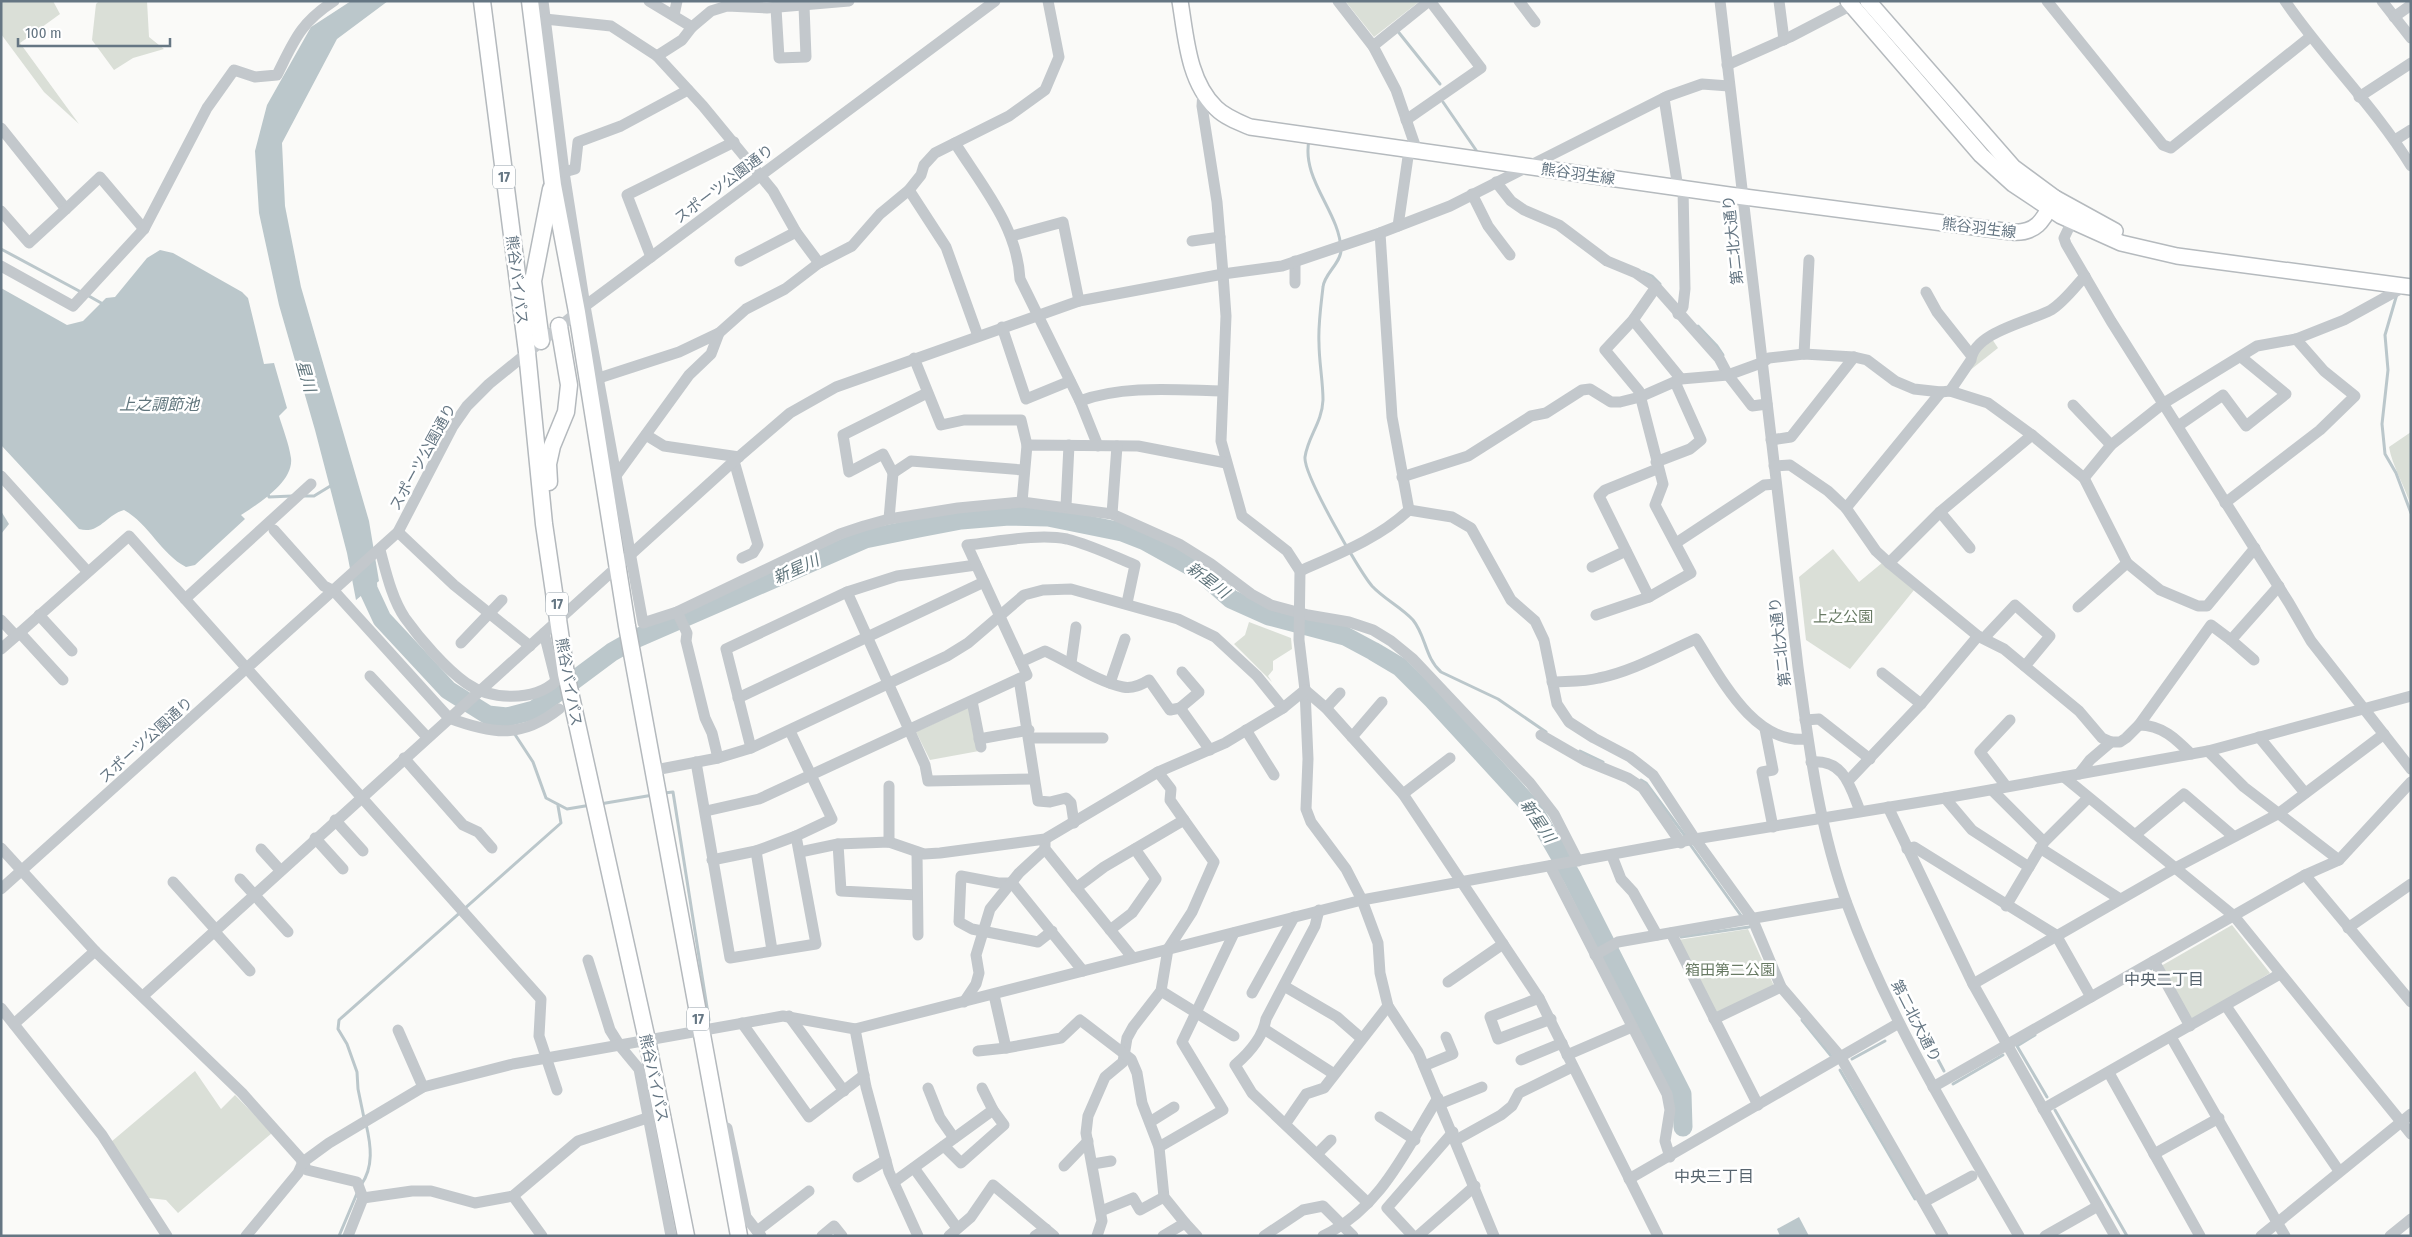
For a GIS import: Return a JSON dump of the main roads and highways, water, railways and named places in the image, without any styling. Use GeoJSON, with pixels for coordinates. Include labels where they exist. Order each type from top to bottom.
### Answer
{"type":"FeatureCollection","features":[{"type":"Feature","properties":{"kind":"highway","name":"17"},"geometry":{"type":"LineString","coordinates":[[530,1],[553,185],[581,309],[617,568],[633,661],[704,1029],[739,1236]]}},
{"type":"Feature","properties":{"kind":"highway","name":"熊谷バイパス"},"geometry":{"type":"LineString","coordinates":[[483,2],[526,352],[546,535],[566,674],[565,706],[594,805],[647,1040],[686,1236]]}},
{"type":"Feature","properties":{"kind":"highway"},"geometry":{"type":"LineString","coordinates":[[541,341],[533,281],[548,193],[553,185]]}},
{"type":"Feature","properties":{"kind":"highway"},"geometry":{"type":"LineString","coordinates":[[546,535],[552,524],[548,464],[552,446],[566,412],[569,385],[559,326]]}},
{"type":"Feature","properties":{"kind":"main road","name":"熊谷羽生線"},"geometry":{"type":"LineString","coordinates":[[1180,1],[1190,60],[1203,91],[1216,108],[1230,118],[1250,127],[1525,167],[2023,233],[2039,223],[2052,204]]}},
{"type":"Feature","properties":{"kind":"main road"},"geometry":{"type":"LineString","coordinates":[[1868,1],[1997,151],[2052,204]]}},
{"type":"Feature","properties":{"kind":"main road"},"geometry":{"type":"LineString","coordinates":[[1853,3],[1981,155],[2013,184],[2074,216],[2123,239],[2177,256],[2401,288]]}},
{"type":"Feature","properties":{"kind":"water","name":"星川"},"geometry":{"type":"Polygon","coordinates":[[[351,1],[388,1],[337,39],[282,143],[285,206],[301,287],[369,521],[379,581],[356,600],[347,553],[315,430],[279,305],[259,213],[255,151],[267,105],[311,27],[351,1]]]}},
{"type":"Feature","properties":{"kind":"water","name":"上之調節池"},"geometry":{"type":"Polygon","coordinates":[[[160,250],[173,253],[242,292],[248,298],[264,364],[274,363],[287,408],[279,416],[291,458],[287,475],[274,491],[241,515],[245,519],[195,565],[186,567],[169,555],[141,523],[124,510],[118,512],[97,527],[86,530],[79,529],[1,445],[1,288],[67,325],[83,321],[106,298],[115,297],[147,258],[160,250]]]}},
{"type":"Feature","properties":{"kind":"water"},"geometry":{"type":"Polygon","coordinates":[[[1,511],[9,524],[1,534],[1,511]]]}},
{"type":"Feature","properties":{"kind":"water"},"geometry":{"type":"Polygon","coordinates":[[[1799,1217],[1809,1236],[1780,1236],[1777,1229],[1799,1217]]]}},
{"type":"Feature","properties":{"kind":"waterway"},"geometry":{"type":"LineString","coordinates":[[1396,29],[1440,84]]}},
{"type":"Feature","properties":{"kind":"waterway"},"geometry":{"type":"LineString","coordinates":[[1443,102],[1478,153]]}},
{"type":"Feature","properties":{"kind":"waterway"},"geometry":{"type":"LineString","coordinates":[[1309,140],[1308,155],[1310,169],[1334,222],[1341,250],[1323,287],[1319,336],[1323,400],[1320,416],[1305,457],[1313,482],[1333,522],[1365,577],[1377,591],[1413,620],[1421,633],[1432,660],[1441,672],[1498,699],[1546,732]]}},
{"type":"Feature","properties":{"kind":"waterway"},"geometry":{"type":"LineString","coordinates":[[1,249],[81,292]]}},
{"type":"Feature","properties":{"kind":"waterway"},"geometry":{"type":"LineString","coordinates":[[1643,272],[1652,276],[1660,284]]}},
{"type":"Feature","properties":{"kind":"waterway"},"geometry":{"type":"LineString","coordinates":[[2397,294],[2385,335],[2388,370],[2382,424],[2385,454],[2396,473],[2411,513]]}},
{"type":"Feature","properties":{"kind":"waterway"},"geometry":{"type":"LineString","coordinates":[[87,295],[103,304]]}},
{"type":"Feature","properties":{"kind":"waterway"},"geometry":{"type":"LineString","coordinates":[[1698,326],[1723,355]]}},
{"type":"Feature","properties":{"kind":"waterway"},"geometry":{"type":"LineString","coordinates":[[303,496],[314,496],[332,485]]}},
{"type":"Feature","properties":{"kind":"waterway"},"geometry":{"type":"LineString","coordinates":[[268,494],[269,497],[292,496]]}},
{"type":"Feature","properties":{"kind":"waterway","name":"新星川"},"geometry":{"type":"LineString","coordinates":[[366,565],[368,589],[382,619],[448,690],[488,715],[507,717],[534,710],[612,652],[635,639],[865,539],[961,520],[1009,516],[1048,517],[1122,532],[1145,541],[1199,571],[1231,599],[1269,616],[1345,636],[1373,651],[1400,667],[1433,700],[1533,809],[1572,877],[1682,1094],[1683,1127]]}},
{"type":"Feature","properties":{"kind":"waterway"},"geometry":{"type":"LineString","coordinates":[[507,717],[512,727]]}},
{"type":"Feature","properties":{"kind":"waterway"},"geometry":{"type":"LineString","coordinates":[[514,733],[533,762],[546,798],[567,809],[591,805]]}},
{"type":"Feature","properties":{"kind":"waterway"},"geometry":{"type":"LineString","coordinates":[[1580,751],[1603,762]]}},
{"type":"Feature","properties":{"kind":"waterway"},"geometry":{"type":"LineString","coordinates":[[1641,780],[1646,783],[1686,837]]}},
{"type":"Feature","properties":{"kind":"waterway"},"geometry":{"type":"LineString","coordinates":[[664,793],[673,792],[709,1020]]}},
{"type":"Feature","properties":{"kind":"waterway"},"geometry":{"type":"LineString","coordinates":[[600,804],[653,795]]}},
{"type":"Feature","properties":{"kind":"waterway"},"geometry":{"type":"LineString","coordinates":[[364,1118],[358,1089],[357,1072],[347,1044],[338,1029],[339,1020],[561,823],[558,806]]}},
{"type":"Feature","properties":{"kind":"waterway"},"geometry":{"type":"LineString","coordinates":[[1689,843],[1742,917]]}},
{"type":"Feature","properties":{"kind":"waterway"},"geometry":{"type":"LineString","coordinates":[[1681,937],[1749,927]]}},
{"type":"Feature","properties":{"kind":"waterway"},"geometry":{"type":"LineString","coordinates":[[2130,981],[2151,969]]}},
{"type":"Feature","properties":{"kind":"waterway"},"geometry":{"type":"LineString","coordinates":[[1802,1020],[1832,1057]]}},
{"type":"Feature","properties":{"kind":"waterway"},"geometry":{"type":"LineString","coordinates":[[1916,1022],[1918,1022],[1944,1071]]}},
{"type":"Feature","properties":{"kind":"waterway"},"geometry":{"type":"LineString","coordinates":[[2035,1035],[2017,1046],[2047,1097]]}},
{"type":"Feature","properties":{"kind":"waterway"},"geometry":{"type":"LineString","coordinates":[[1852,1059],[1885,1041]]}},
{"type":"Feature","properties":{"kind":"waterway"},"geometry":{"type":"LineString","coordinates":[[1953,1084],[2003,1055]]}},
{"type":"Feature","properties":{"kind":"waterway"},"geometry":{"type":"LineString","coordinates":[[1840,1070],[1915,1199]]}},
{"type":"Feature","properties":{"kind":"waterway"},"geometry":{"type":"LineString","coordinates":[[2055,1110],[2127,1236]]}},
{"type":"Feature","properties":{"kind":"waterway"},"geometry":{"type":"LineString","coordinates":[[361,1185],[370,1163],[366,1124]]}},
{"type":"Feature","properties":{"kind":"waterway"},"geometry":{"type":"LineString","coordinates":[[339,1236],[358,1191]]}},
{"type":"Feature","properties":{"kind":"district","name":"中央二丁目"},"geometry":{"type":"Point","coordinates":[2164,979]}},
{"type":"Feature","properties":{"kind":"district","name":"中央三丁目"},"geometry":{"type":"Point","coordinates":[1714,1176]}},
{"type":"Feature","properties":{"kind":"park label","name":"上之公園"},"geometry":{"type":"Point","coordinates":[1843,617]}},
{"type":"Feature","properties":{"kind":"park label","name":"箱田第二公園"},"geometry":{"type":"Point","coordinates":[1730,970]}}]}
